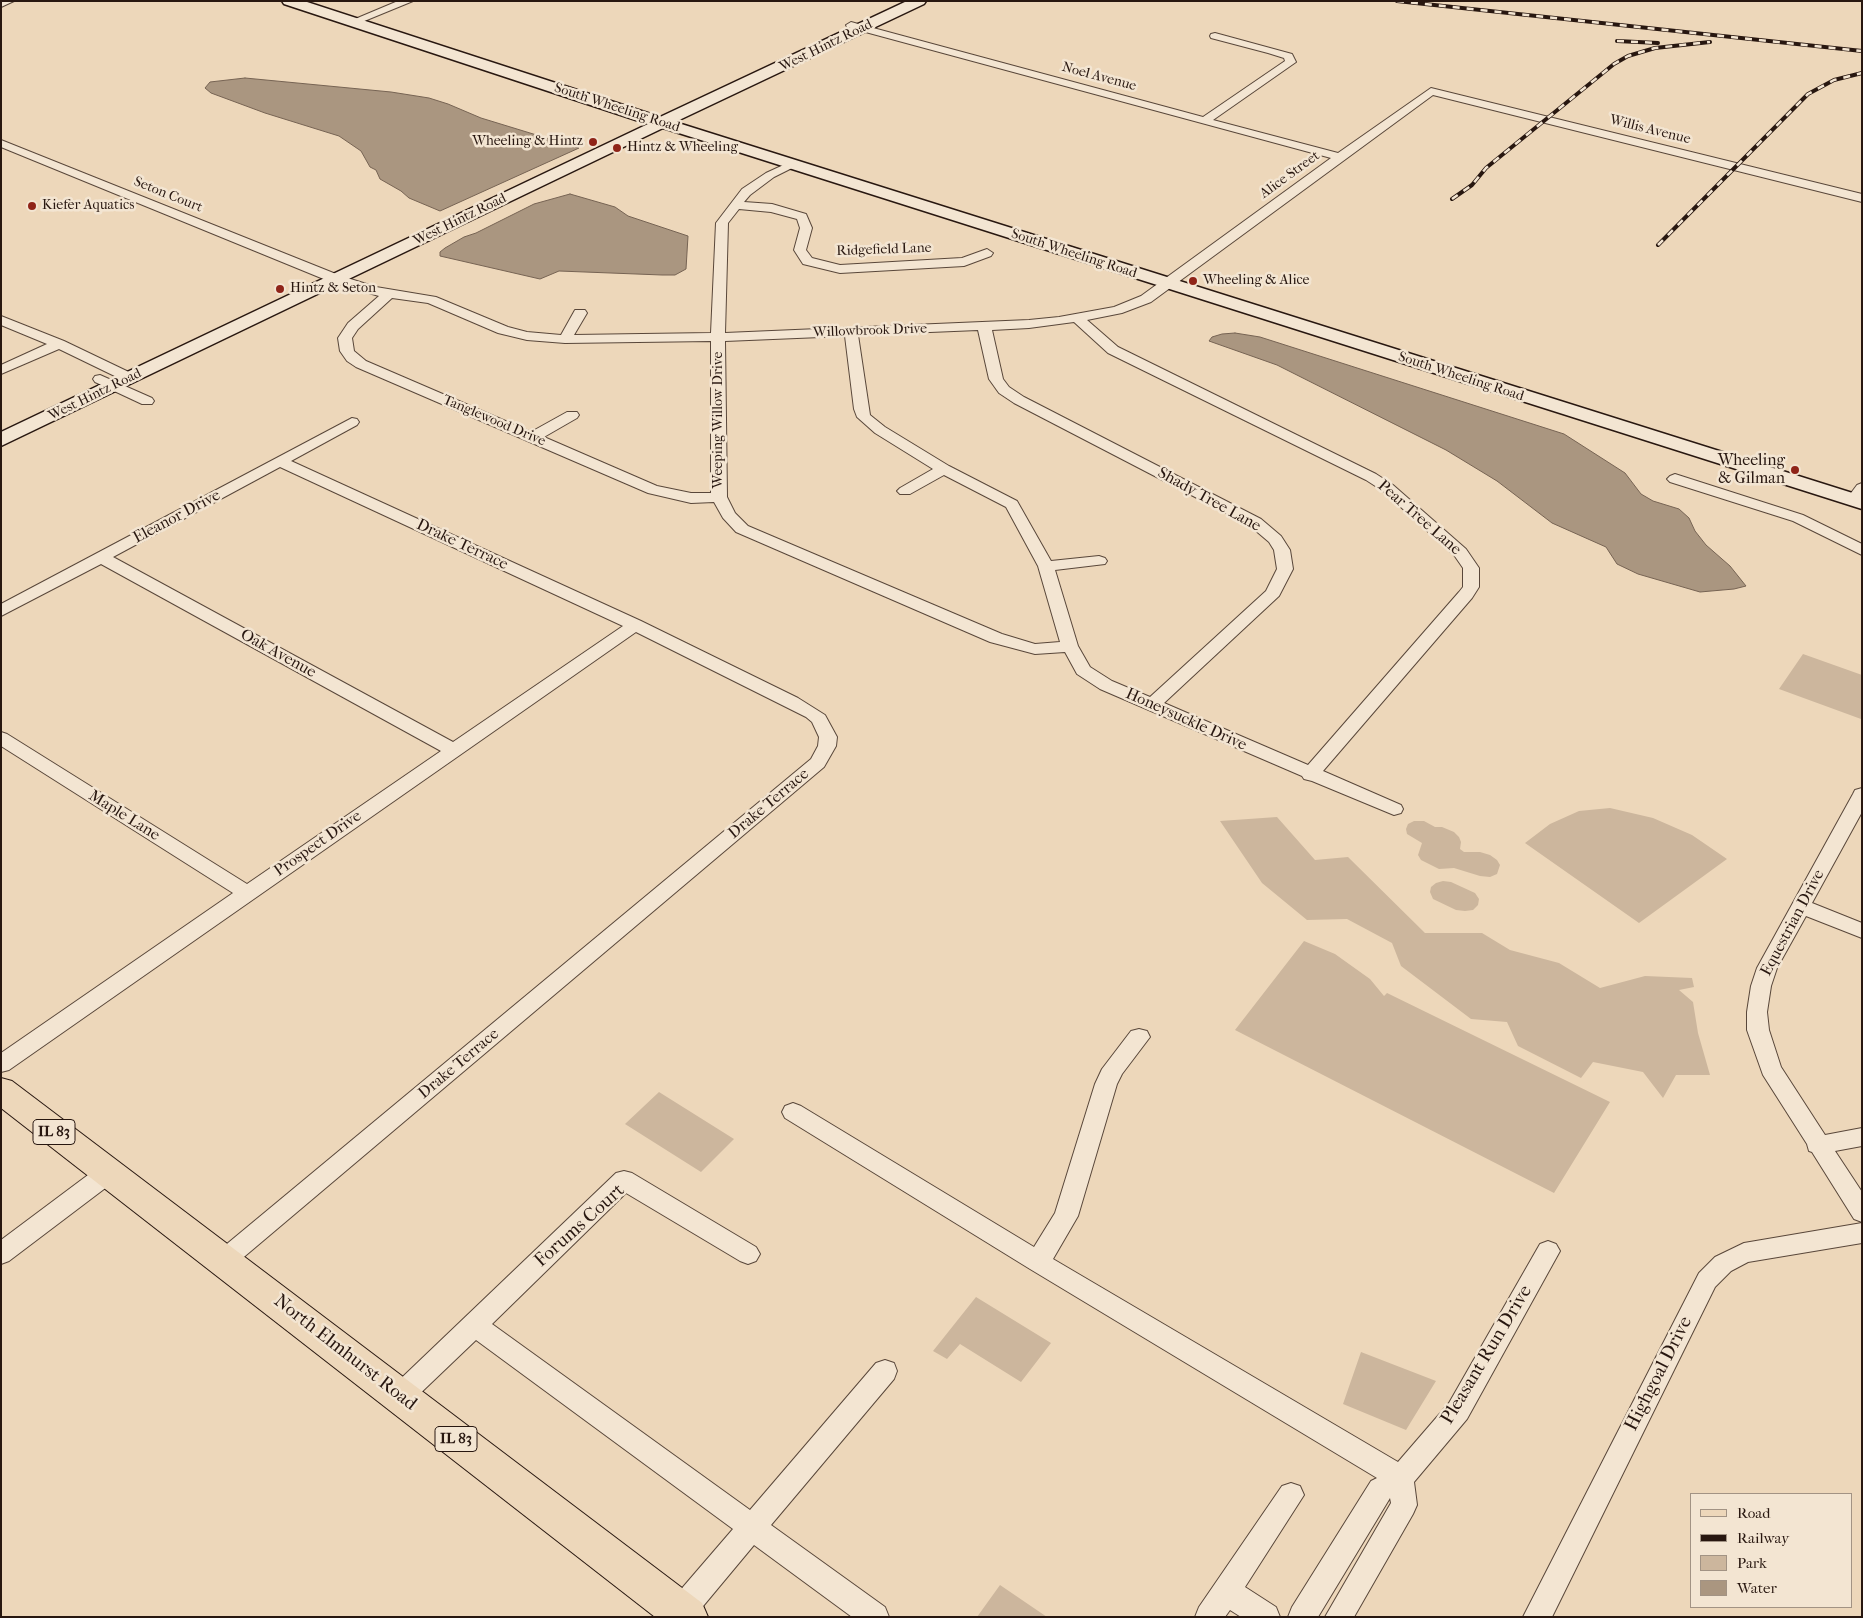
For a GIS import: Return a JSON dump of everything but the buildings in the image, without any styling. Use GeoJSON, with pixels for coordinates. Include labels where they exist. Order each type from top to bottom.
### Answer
{"type":"FeatureCollection","features":[{"type":"Feature","properties":{"kind":"main road","name":"South Wheeling Road"},"geometry":{"type":"LineString","coordinates":[[288,1],[790,165],[1859,498]]}},
{"type":"Feature","properties":{"kind":"main road","name":"West Hintz Road"},"geometry":{"type":"LineString","coordinates":[[857,27],[900,1]]}},
{"type":"Feature","properties":{"kind":"main road","name":"West Hintz Road"},"geometry":{"type":"LineString","coordinates":[[1,440],[115,379],[657,121],[857,27],[919,1]]}},
{"type":"Feature","properties":{"kind":"main road","name":"West Hintz Road"},"geometry":{"type":"LineString","coordinates":[[1,426],[115,379]]}},
{"type":"Feature","properties":{"kind":"main road","name":"North Elmhurst Road"},"geometry":{"type":"LineString","coordinates":[[1,1090],[685,1614]]}},
{"type":"Feature","properties":{"kind":"street"},"geometry":{"type":"LineString","coordinates":[[1,4],[9,1]]}},
{"type":"Feature","properties":{"kind":"street"},"geometry":{"type":"LineString","coordinates":[[353,22],[408,1]]}},
{"type":"Feature","properties":{"kind":"street","name":"Noel Avenue"},"geometry":{"type":"LineString","coordinates":[[857,27],[1339,157]]}},
{"type":"Feature","properties":{"kind":"street"},"geometry":{"type":"LineString","coordinates":[[1204,121],[1291,62],[1288,56],[1272,50],[1215,36]]}},
{"type":"Feature","properties":{"kind":"street","name":"Alice Street"},"geometry":{"type":"LineString","coordinates":[[1168,284],[1431,91]]}},
{"type":"Feature","properties":{"kind":"street","name":"Willis Avenue"},"geometry":{"type":"LineString","coordinates":[[1431,91],[1862,198]]}},
{"type":"Feature","properties":{"kind":"street","name":"Seton Court"},"geometry":{"type":"LineString","coordinates":[[1,143],[329,277]]}},
{"type":"Feature","properties":{"kind":"street","name":"Weeping Willow Drive"},"geometry":{"type":"LineString","coordinates":[[790,165],[770,175],[746,192],[722,223],[718,337],[719,497],[728,515],[742,529],[996,638],[1035,649],[1070,646]]}},
{"type":"Feature","properties":{"kind":"street","name":"Ridgefield Lane"},"geometry":{"type":"LineString","coordinates":[[735,206],[772,208],[802,217],[806,228],[800,250],[807,261],[840,269],[964,262],[987,253]]}},
{"type":"Feature","properties":{"kind":"street","name":"Willowbrook Drive"},"geometry":{"type":"LineString","coordinates":[[329,277],[389,294],[430,300],[503,330],[519,334],[566,339],[718,337],[1045,322],[1117,310],[1146,299],[1168,284]]}},
{"type":"Feature","properties":{"kind":"street","name":"Tanglewood Drive"},"geometry":{"type":"LineString","coordinates":[[389,294],[348,332],[345,344],[352,358],[637,484],[665,494],[691,498],[719,497]]}},
{"type":"Feature","properties":{"kind":"street"},"geometry":{"type":"LineString","coordinates":[[566,339],[580,312]]}},
{"type":"Feature","properties":{"kind":"street","name":"Pear Tree Lane"},"geometry":{"type":"LineString","coordinates":[[1077,318],[1120,354],[1371,477],[1388,488],[1460,552],[1471,568],[1471,587],[1466,595],[1310,775]]}},
{"type":"Feature","properties":{"kind":"street"},"geometry":{"type":"LineString","coordinates":[[1,320],[59,344],[147,401]]}},
{"type":"Feature","properties":{"kind":"street","name":"Shady Tree Lane"},"geometry":{"type":"LineString","coordinates":[[984,326],[996,379],[1004,390],[1019,400],[1254,522],[1275,539],[1282,550],[1285,569],[1272,593],[1152,706]]}},
{"type":"Feature","properties":{"kind":"street","name":"Honeysuckle Drive"},"geometry":{"type":"LineString","coordinates":[[851,332],[861,409],[864,417],[880,430],[944,469],[1012,504],[1046,566],[1070,646],[1083,670],[1094,679],[1152,706],[1310,775],[1394,809]]}},
{"type":"Feature","properties":{"kind":"street"},"geometry":{"type":"LineString","coordinates":[[1,370],[59,344]]}},
{"type":"Feature","properties":{"kind":"street"},"geometry":{"type":"LineString","coordinates":[[532,438],[572,415]]}},
{"type":"Feature","properties":{"kind":"street","name":"Eleanor Drive"},"geometry":{"type":"LineString","coordinates":[[1,611],[352,422]]}},
{"type":"Feature","properties":{"kind":"street","name":"Drake Terrace"},"geometry":{"type":"LineString","coordinates":[[224,1260],[818,763],[827,746],[828,737],[812,712],[635,625],[280,461]]}},
{"type":"Feature","properties":{"kind":"street"},"geometry":{"type":"LineString","coordinates":[[905,491],[944,469]]}},
{"type":"Feature","properties":{"kind":"street"},"geometry":{"type":"LineString","coordinates":[[1675,479],[1798,518],[1862,550]]}},
{"type":"Feature","properties":{"kind":"street","name":"Oak Avenue"},"geometry":{"type":"LineString","coordinates":[[101,557],[454,750]]}},
{"type":"Feature","properties":{"kind":"street"},"geometry":{"type":"LineString","coordinates":[[1046,566],[1099,561]]}},
{"type":"Feature","properties":{"kind":"street","name":"Prospect Drive"},"geometry":{"type":"LineString","coordinates":[[1,1064],[635,625]]}},
{"type":"Feature","properties":{"kind":"street","name":"Maple Lane"},"geometry":{"type":"LineString","coordinates":[[1,738],[247,894]]}},
{"type":"Feature","properties":{"kind":"street","name":"Equestrian Drive"},"geometry":{"type":"LineString","coordinates":[[1862,794],[1767,968],[1761,986],[1757,1012],[1760,1038],[1771,1069],[1817,1145],[1862,1212]]}},
{"type":"Feature","properties":{"kind":"street"},"geometry":{"type":"LineString","coordinates":[[1801,906],[1862,931]]}},
{"type":"Feature","properties":{"kind":"street"},"geometry":{"type":"LineString","coordinates":[[1038,1262],[1066,1216],[1106,1084],[1113,1070],[1139,1037]]}},
{"type":"Feature","properties":{"kind":"street"},"geometry":{"type":"LineString","coordinates":[[793,1112],[1038,1262],[1401,1478],[1404,1505],[1339,1617]]}},
{"type":"Feature","properties":{"kind":"street"},"geometry":{"type":"LineString","coordinates":[[1817,1145],[1862,1137]]}},
{"type":"Feature","properties":{"kind":"street"},"geometry":{"type":"LineString","coordinates":[[1,1254],[108,1173]]}},
{"type":"Feature","properties":{"kind":"street","name":"Forums Court"},"geometry":{"type":"LineString","coordinates":[[400,1396],[624,1180],[748,1254]]}},
{"type":"Feature","properties":{"kind":"street","name":"Highgoal Drive"},"geometry":{"type":"LineString","coordinates":[[1537,1617],[1707,1280],[1723,1264],[1744,1253],[1862,1233]]}},
{"type":"Feature","properties":{"kind":"street","name":"Pleasant Run Drive"},"geometry":{"type":"LineString","coordinates":[[1302,1617],[1380,1490],[1401,1478],[1458,1411],[1548,1251]]}},
{"type":"Feature","properties":{"kind":"street"},"geometry":{"type":"LineString","coordinates":[[475,1325],[875,1617]]}},
{"type":"Feature","properties":{"kind":"street"},"geometry":{"type":"LineString","coordinates":[[685,1614],[754,1527],[884,1371]]}},
{"type":"Feature","properties":{"kind":"street"},"geometry":{"type":"LineString","coordinates":[[1210,1617],[1291,1495]]}},
{"type":"Feature","properties":{"kind":"street"},"geometry":{"type":"LineString","coordinates":[[1226,1591],[1266,1617]]}},
{"type":"Feature","properties":{"kind":"green space"},"geometry":{"type":"Polygon","coordinates":[[[1803,654],[1862,675],[1861,719],[1779,689],[1803,654]]]}},
{"type":"Feature","properties":{"kind":"green space"},"geometry":{"type":"Polygon","coordinates":[[[1610,808],[1653,818],[1692,835],[1727,859],[1639,923],[1525,843],[1550,824],[1579,811],[1610,808]]]}},
{"type":"Feature","properties":{"kind":"green space"},"geometry":{"type":"Polygon","coordinates":[[[1277,817],[1315,860],[1348,857],[1425,933],[1482,933],[1510,950],[1559,963],[1600,988],[1645,976],[1692,978],[1694,987],[1679,990],[1693,1002],[1698,1033],[1710,1075],[1676,1075],[1663,1098],[1643,1072],[1593,1062],[1581,1078],[1518,1046],[1507,1022],[1471,1019],[1401,966],[1392,943],[1347,919],[1307,920],[1262,883],[1220,821],[1277,817]]]}},
{"type":"Feature","properties":{"kind":"green space"},"geometry":{"type":"Polygon","coordinates":[[[1414,821],[1424,821],[1435,827],[1442,827],[1454,832],[1461,842],[1460,849],[1464,852],[1480,852],[1490,855],[1497,860],[1500,865],[1497,874],[1490,877],[1454,868],[1439,869],[1421,860],[1418,855],[1422,843],[1407,834],[1406,829],[1408,824],[1414,821]]]}},
{"type":"Feature","properties":{"kind":"green space"},"geometry":{"type":"Polygon","coordinates":[[[1443,881],[1451,882],[1475,893],[1479,899],[1478,905],[1473,910],[1456,910],[1433,899],[1430,892],[1431,887],[1443,881]]]}},
{"type":"Feature","properties":{"kind":"green space"},"geometry":{"type":"Polygon","coordinates":[[[1304,941],[1335,954],[1370,979],[1384,996],[1387,993],[1610,1102],[1554,1193],[1235,1030],[1304,941]]]}},
{"type":"Feature","properties":{"kind":"green space"},"geometry":{"type":"Polygon","coordinates":[[[659,1092],[734,1139],[701,1172],[625,1124],[659,1092]]]}},
{"type":"Feature","properties":{"kind":"green space"},"geometry":{"type":"Polygon","coordinates":[[[976,1297],[1051,1343],[1021,1382],[960,1344],[947,1359],[933,1351],[976,1297]]]}},
{"type":"Feature","properties":{"kind":"green space"},"geometry":{"type":"Polygon","coordinates":[[[1361,1352],[1436,1381],[1406,1430],[1343,1404],[1361,1352]]]}},
{"type":"Feature","properties":{"kind":"green space"},"geometry":{"type":"Polygon","coordinates":[[[1000,1585],[1047,1617],[977,1617],[1000,1585]]]}},
{"type":"Feature","properties":{"kind":"water"},"geometry":{"type":"Polygon","coordinates":[[[245,78],[391,92],[429,98],[481,118],[579,148],[440,211],[409,198],[380,179],[376,170],[370,167],[361,151],[339,136],[265,113],[211,93],[205,88],[210,82],[245,78]]]}},
{"type":"Feature","properties":{"kind":"water"},"geometry":{"type":"Polygon","coordinates":[[[570,194],[615,207],[628,216],[688,236],[686,269],[675,275],[559,271],[540,279],[440,256],[440,252],[445,248],[464,237],[534,204],[570,194]]]}},
{"type":"Feature","properties":{"kind":"water"},"geometry":{"type":"Polygon","coordinates":[[[1235,333],[1260,337],[1564,434],[1625,473],[1641,494],[1653,501],[1679,509],[1689,518],[1695,531],[1706,545],[1730,566],[1746,586],[1700,592],[1638,574],[1617,564],[1606,547],[1552,523],[1497,481],[1446,450],[1277,365],[1209,341],[1212,337],[1235,333]]]}},
{"type":"Feature","properties":{"kind":"railway"},"geometry":{"type":"LineString","coordinates":[[1397,1],[1862,51]]}},
{"type":"Feature","properties":{"kind":"railway"},"geometry":{"type":"LineString","coordinates":[[1617,41],[1658,43]]}},
{"type":"Feature","properties":{"kind":"railway"},"geometry":{"type":"LineString","coordinates":[[1452,199],[1472,185],[1486,168],[1614,64],[1628,56],[1655,48],[1710,42]]}},
{"type":"Feature","properties":{"kind":"railway"},"geometry":{"type":"LineString","coordinates":[[1658,245],[1808,94],[1834,80],[1862,73]]}},
{"type":"Feature","properties":{"kind":"place","name":"Wheeling & Hintz"},"geometry":{"type":"Point","coordinates":[593,142]}},
{"type":"Feature","properties":{"kind":"place","name":"Hintz & Wheeling"},"geometry":{"type":"Point","coordinates":[617,148]}},
{"type":"Feature","properties":{"kind":"place","name":"Kiefer Aquatics"},"geometry":{"type":"Point","coordinates":[32,206]}},
{"type":"Feature","properties":{"kind":"place","name":"Wheeling & Alice"},"geometry":{"type":"Point","coordinates":[1193,281]}},
{"type":"Feature","properties":{"kind":"place","name":"Hintz & Seton"},"geometry":{"type":"Point","coordinates":[280,289]}},
{"type":"Feature","properties":{"kind":"place","name":"Wheeling & Gilman"},"geometry":{"type":"Point","coordinates":[1795,470]}}]}
